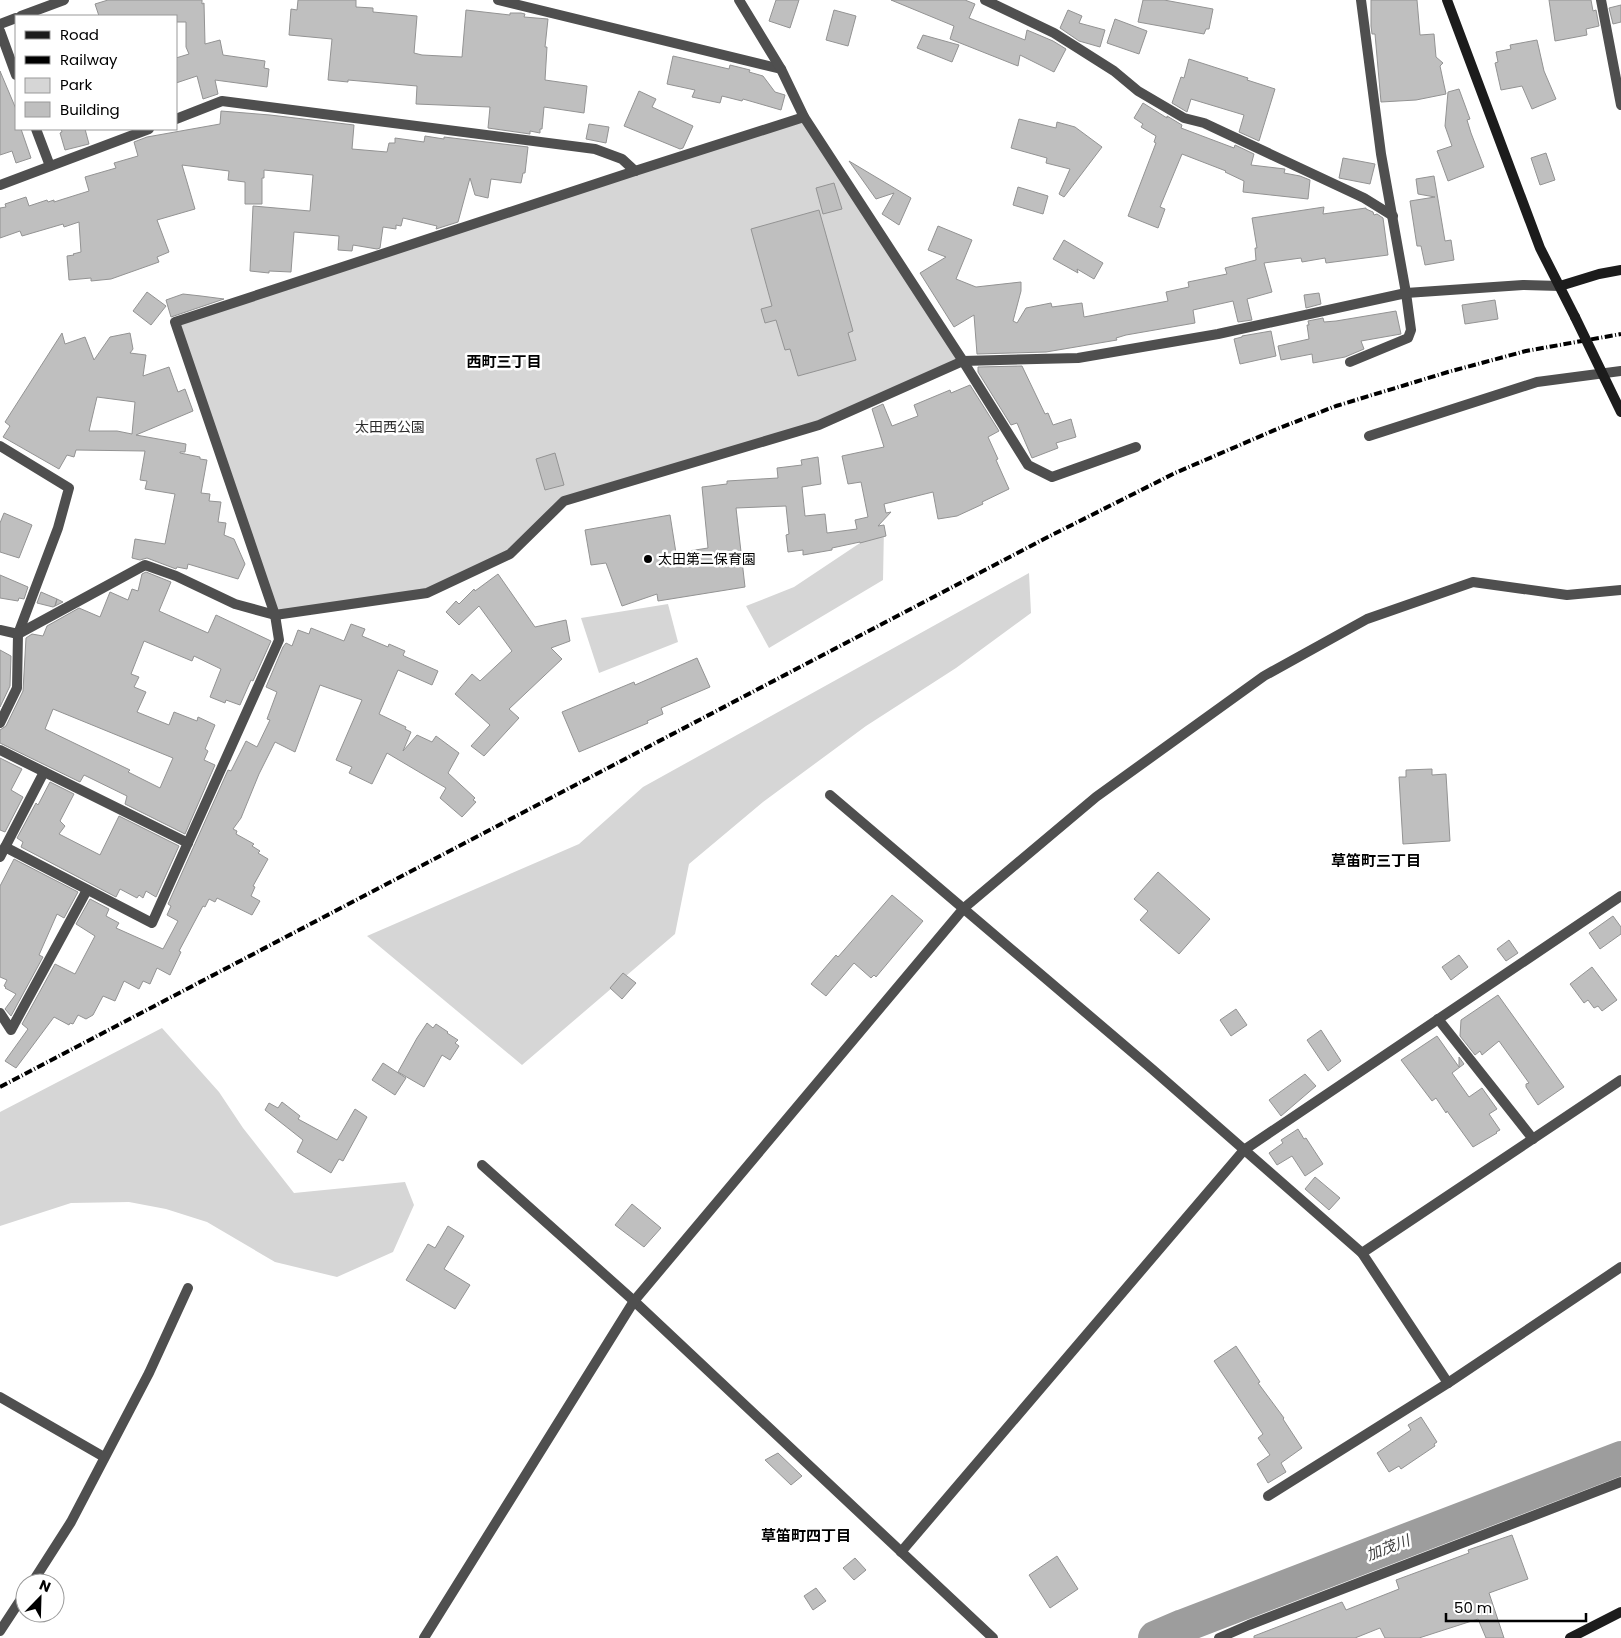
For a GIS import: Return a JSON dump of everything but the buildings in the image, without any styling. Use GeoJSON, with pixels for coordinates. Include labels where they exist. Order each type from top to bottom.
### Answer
{"type":"FeatureCollection","features":[{"type":"Feature","properties":{"kind":"street"},"geometry":{"type":"LineString","coordinates":[[24,15],[64,0]]}},
{"type":"Feature","properties":{"kind":"street"},"geometry":{"type":"LineString","coordinates":[[498,0],[781,69]]}},
{"type":"Feature","properties":{"kind":"street"},"geometry":{"type":"LineString","coordinates":[[739,0],[781,69],[804,117],[963,361],[1028,465],[1052,477],[1136,447]]}},
{"type":"Feature","properties":{"kind":"street"},"geometry":{"type":"LineString","coordinates":[[986,0],[1054,33],[1114,71],[1138,92],[1184,118],[1204,123],[1364,198],[1393,216]]}},
{"type":"Feature","properties":{"kind":"street"},"geometry":{"type":"LineString","coordinates":[[1350,362],[1408,338],[1411,330],[1381,154],[1361,0]]}},
{"type":"Feature","properties":{"kind":"street"},"geometry":{"type":"LineString","coordinates":[[1447,0],[1540,248],[1621,412]]}},
{"type":"Feature","properties":{"kind":"street"},"geometry":{"type":"LineString","coordinates":[[1601,0],[1621,106]]}},
{"type":"Feature","properties":{"kind":"street"},"geometry":{"type":"LineString","coordinates":[[0,24],[15,18]]}},
{"type":"Feature","properties":{"kind":"street"},"geometry":{"type":"LineString","coordinates":[[0,31],[15,73]]}},
{"type":"Feature","properties":{"kind":"street"},"geometry":{"type":"LineString","coordinates":[[178,117],[222,102],[595,149],[622,159],[635,171]]}},
{"type":"Feature","properties":{"kind":"street"},"geometry":{"type":"LineString","coordinates":[[5,847],[152,922],[279,640],[275,615],[175,322],[804,117]]}},
{"type":"Feature","properties":{"kind":"street"},"geometry":{"type":"LineString","coordinates":[[36,130],[50,166]]}},
{"type":"Feature","properties":{"kind":"street"},"geometry":{"type":"LineString","coordinates":[[0,185],[146,130]]}},
{"type":"Feature","properties":{"kind":"street"},"geometry":{"type":"LineString","coordinates":[[0,630],[18,634],[145,565],[176,576],[235,604],[275,615],[427,593],[510,554],[564,501],[819,425],[963,361],[1078,358],[1218,334],[1406,293],[1523,285],[1560,286],[1598,274],[1621,270]]}},
{"type":"Feature","properties":{"kind":"street"},"geometry":{"type":"LineString","coordinates":[[1369,436],[1537,382],[1621,371]]}},
{"type":"Feature","properties":{"kind":"street"},"geometry":{"type":"LineString","coordinates":[[0,446],[69,488],[58,528],[18,634],[17,688],[0,723]]}},
{"type":"Feature","properties":{"kind":"street"},"geometry":{"type":"LineString","coordinates":[[424,1638],[634,1301],[964,908],[1096,797],[1264,676],[1367,619],[1473,582],[1567,595],[1621,590]]}},
{"type":"Feature","properties":{"kind":"street"},"geometry":{"type":"LineString","coordinates":[[0,750],[188,843]]}},
{"type":"Feature","properties":{"kind":"street"},"geometry":{"type":"LineString","coordinates":[[0,857],[44,772]]}},
{"type":"Feature","properties":{"kind":"street"},"geometry":{"type":"LineString","coordinates":[[830,795],[964,908],[1362,1253],[1448,1383]]}},
{"type":"Feature","properties":{"kind":"street"},"geometry":{"type":"LineString","coordinates":[[0,1013],[11,1030],[87,890]]}},
{"type":"Feature","properties":{"kind":"street"},"geometry":{"type":"LineString","coordinates":[[901,1552],[1244,1150],[1621,896]]}},
{"type":"Feature","properties":{"kind":"street"},"geometry":{"type":"LineString","coordinates":[[1438,1019],[1533,1139]]}},
{"type":"Feature","properties":{"kind":"street"},"geometry":{"type":"LineString","coordinates":[[1362,1253],[1621,1080]]}},
{"type":"Feature","properties":{"kind":"street"},"geometry":{"type":"LineString","coordinates":[[482,1165],[634,1301],[993,1638]]}},
{"type":"Feature","properties":{"kind":"street"},"geometry":{"type":"LineString","coordinates":[[1268,1496],[1448,1383],[1621,1267]]}},
{"type":"Feature","properties":{"kind":"street"},"geometry":{"type":"LineString","coordinates":[[38,1573],[71,1522],[149,1373],[188,1288]]}},
{"type":"Feature","properties":{"kind":"street"},"geometry":{"type":"LineString","coordinates":[[0,1398],[104,1457]]}},
{"type":"Feature","properties":{"kind":"street"},"geometry":{"type":"LineString","coordinates":[[1219,1638],[1621,1482]]}},
{"type":"Feature","properties":{"kind":"street"},"geometry":{"type":"LineString","coordinates":[[0,1631],[15,1608]]}},
{"type":"Feature","properties":{"kind":"street"},"geometry":{"type":"LineString","coordinates":[[1570,1638],[1621,1612]]}},
{"type":"Feature","properties":{"kind":"green space","name":"太田西公園"},"geometry":{"type":"Polygon","coordinates":[[[804,117],[963,361],[819,425],[564,501],[510,554],[427,593],[275,615],[175,322],[804,117]]]}},
{"type":"Feature","properties":{"kind":"green space"},"geometry":{"type":"Polygon","coordinates":[[[884,527],[883,580],[769,648],[746,606],[794,587],[884,527]]]}},
{"type":"Feature","properties":{"kind":"green space"},"geometry":{"type":"Polygon","coordinates":[[[1029,573],[1031,613],[956,668],[866,726],[763,802],[689,864],[675,934],[522,1065],[367,936],[579,844],[643,787],[1029,573]]]}},
{"type":"Feature","properties":{"kind":"green space"},"geometry":{"type":"Polygon","coordinates":[[[668,604],[678,642],[599,673],[581,618],[668,604]]]}},
{"type":"Feature","properties":{"kind":"green space"},"geometry":{"type":"Polygon","coordinates":[[[162,1028],[219,1092],[243,1128],[294,1193],[405,1182],[414,1205],[393,1252],[337,1277],[275,1262],[207,1222],[166,1209],[129,1202],[71,1203],[0,1226],[0,1112],[162,1028]]]}},
{"type":"Feature","properties":{"kind":"waterway","name":"加茂川"},"geometry":{"type":"LineString","coordinates":[[1155,1638],[1621,1458]]}},
{"type":"Feature","properties":{"kind":"railway"},"geometry":{"type":"LineString","coordinates":[[0,1087],[1044,539],[1175,473],[1336,406],[1448,372],[1526,351],[1621,334]]}},
{"type":"Feature","properties":{"kind":"place","name":"太田第二保育園"},"geometry":{"type":"Point","coordinates":[648,559]}},
{"type":"Feature","properties":{"kind":"district","name":"西町三丁目"},"geometry":{"type":"Point","coordinates":[504,362]}},
{"type":"Feature","properties":{"kind":"district","name":"草笛町三丁目"},"geometry":{"type":"Point","coordinates":[1376,861]}},
{"type":"Feature","properties":{"kind":"district","name":"草笛町四丁目"},"geometry":{"type":"Point","coordinates":[806,1536]}}]}
